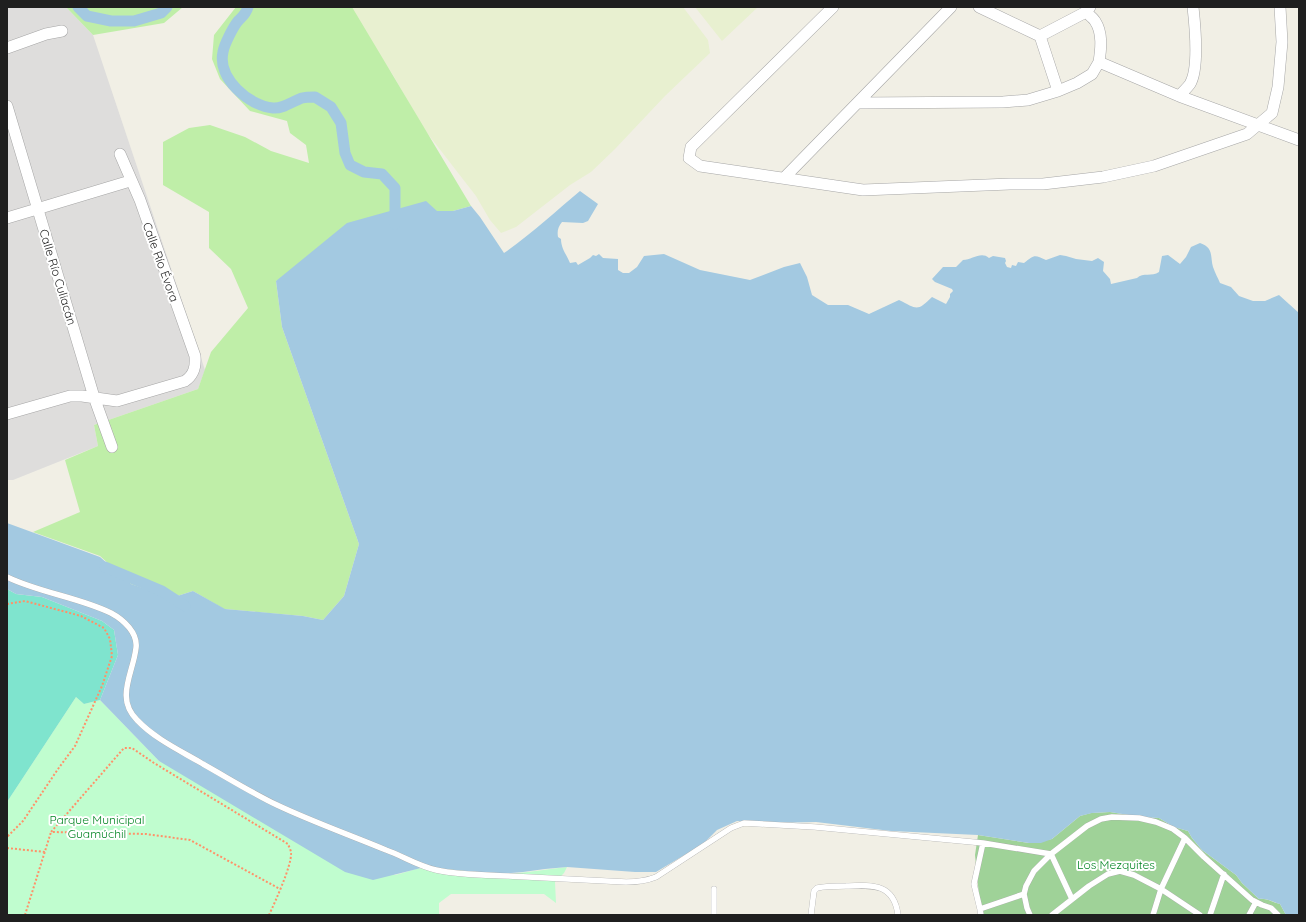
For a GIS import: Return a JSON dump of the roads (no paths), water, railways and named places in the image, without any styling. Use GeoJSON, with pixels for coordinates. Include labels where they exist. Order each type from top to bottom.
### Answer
{"type":"FeatureCollection","features":[{"type":"Feature","properties":{"kind":"street"},"geometry":{"type":"LineString","coordinates":[[833,7],[690,147],[689,158],[700,166],[863,190],[1043,184],[1103,177],[1154,166],[1247,134],[1272,113],[1278,87],[1282,42],[1280,7]]}},
{"type":"Feature","properties":{"kind":"street"},"geometry":{"type":"LineString","coordinates":[[784,178],[950,7]]}},
{"type":"Feature","properties":{"kind":"street"},"geometry":{"type":"LineString","coordinates":[[979,7],[1040,36],[1058,91]]}},
{"type":"Feature","properties":{"kind":"street"},"geometry":{"type":"LineString","coordinates":[[1179,96],[1190,84],[1194,71],[1195,30],[1193,7]]}},
{"type":"Feature","properties":{"kind":"street"},"geometry":{"type":"LineString","coordinates":[[858,103],[1002,102],[1028,100],[1058,91],[1077,83],[1092,74],[1099,62],[1101,49],[1099,30],[1088,10],[1040,36]]}},
{"type":"Feature","properties":{"kind":"street"},"geometry":{"type":"LineString","coordinates":[[7,48],[46,34],[62,31]]}},
{"type":"Feature","properties":{"kind":"street"},"geometry":{"type":"LineString","coordinates":[[1099,62],[1179,96],[1299,140]]}},
{"type":"Feature","properties":{"kind":"street","name":"Calle Río Culiacán"},"geometry":{"type":"LineString","coordinates":[[7,106],[94,397],[112,447]]}},
{"type":"Feature","properties":{"kind":"street","name":"Calle Río Évora"},"geometry":{"type":"LineString","coordinates":[[94,397],[117,401],[185,381],[192,376],[196,361],[140,200],[120,154]]}},
{"type":"Feature","properties":{"kind":"street"},"geometry":{"type":"LineString","coordinates":[[7,218],[130,180]]}},
{"type":"Feature","properties":{"kind":"street"},"geometry":{"type":"LineString","coordinates":[[7,414],[70,396],[94,397]]}},
{"type":"Feature","properties":{"kind":"lane"},"geometry":{"type":"LineString","coordinates":[[7,577],[72,598],[112,614],[123,621],[133,631],[137,644],[135,660],[128,680],[125,696],[127,706],[136,719],[152,733],[178,750],[276,804],[433,870],[485,875],[641,882],[656,877],[731,828],[744,823],[983,843],[1051,854]]}},
{"type":"Feature","properties":{"kind":"lane"},"geometry":{"type":"LineString","coordinates":[[1030,915],[1024,894],[1026,886],[1034,871],[1051,854],[1087,826],[1101,819],[1112,817],[1139,818],[1156,822],[1173,829],[1185,838],[1252,900],[1271,908],[1278,915]]}},
{"type":"Feature","properties":{"kind":"lane"},"geometry":{"type":"LineString","coordinates":[[1153,915],[1161,889],[1185,838]]}},
{"type":"Feature","properties":{"kind":"lane"},"geometry":{"type":"LineString","coordinates":[[983,843],[974,884],[981,912],[1024,894]]}},
{"type":"Feature","properties":{"kind":"lane"},"geometry":{"type":"LineString","coordinates":[[1051,854],[1072,899]]}},
{"type":"Feature","properties":{"kind":"lane"},"geometry":{"type":"LineString","coordinates":[[1052,915],[1089,886],[1108,874],[1114,872],[1128,872],[1161,889],[1200,915]]}},
{"type":"Feature","properties":{"kind":"lane"},"geometry":{"type":"LineString","coordinates":[[1210,915],[1224,874]]}},
{"type":"Feature","properties":{"kind":"lane"},"geometry":{"type":"LineString","coordinates":[[811,915],[814,891],[817,888],[875,886],[885,889],[892,895],[897,906],[898,915]]}},
{"type":"Feature","properties":{"kind":"lane"},"geometry":{"type":"LineString","coordinates":[[714,889],[714,915]]}},
{"type":"Feature","properties":{"kind":"lane"},"geometry":{"type":"LineString","coordinates":[[1249,915],[1256,902]]}},
{"type":"Feature","properties":{"kind":"waterway"},"geometry":{"type":"LineString","coordinates":[[78,7],[87,16],[111,21],[134,21],[161,13],[167,7]]}},
{"type":"Feature","properties":{"kind":"waterway"},"geometry":{"type":"LineString","coordinates":[[248,7],[234,27],[223,52],[222,62],[230,81],[245,96],[264,106],[277,108],[302,98],[315,97],[331,107],[341,123],[345,153],[350,165],[364,172],[382,174],[395,188],[395,224]]}},
{"type":"Feature","properties":{"kind":"waterway"},"geometry":{"type":"LineString","coordinates":[[105,567],[162,591],[185,606]]}},
{"type":"Feature","properties":{"kind":"park label","name":"Parque Municipal Guamúchil"},"geometry":{"type":"Point","coordinates":[97,826]}},
{"type":"Feature","properties":{"kind":"park label","name":"Los Mezquites"},"geometry":{"type":"Point","coordinates":[1116,864]}}]}
